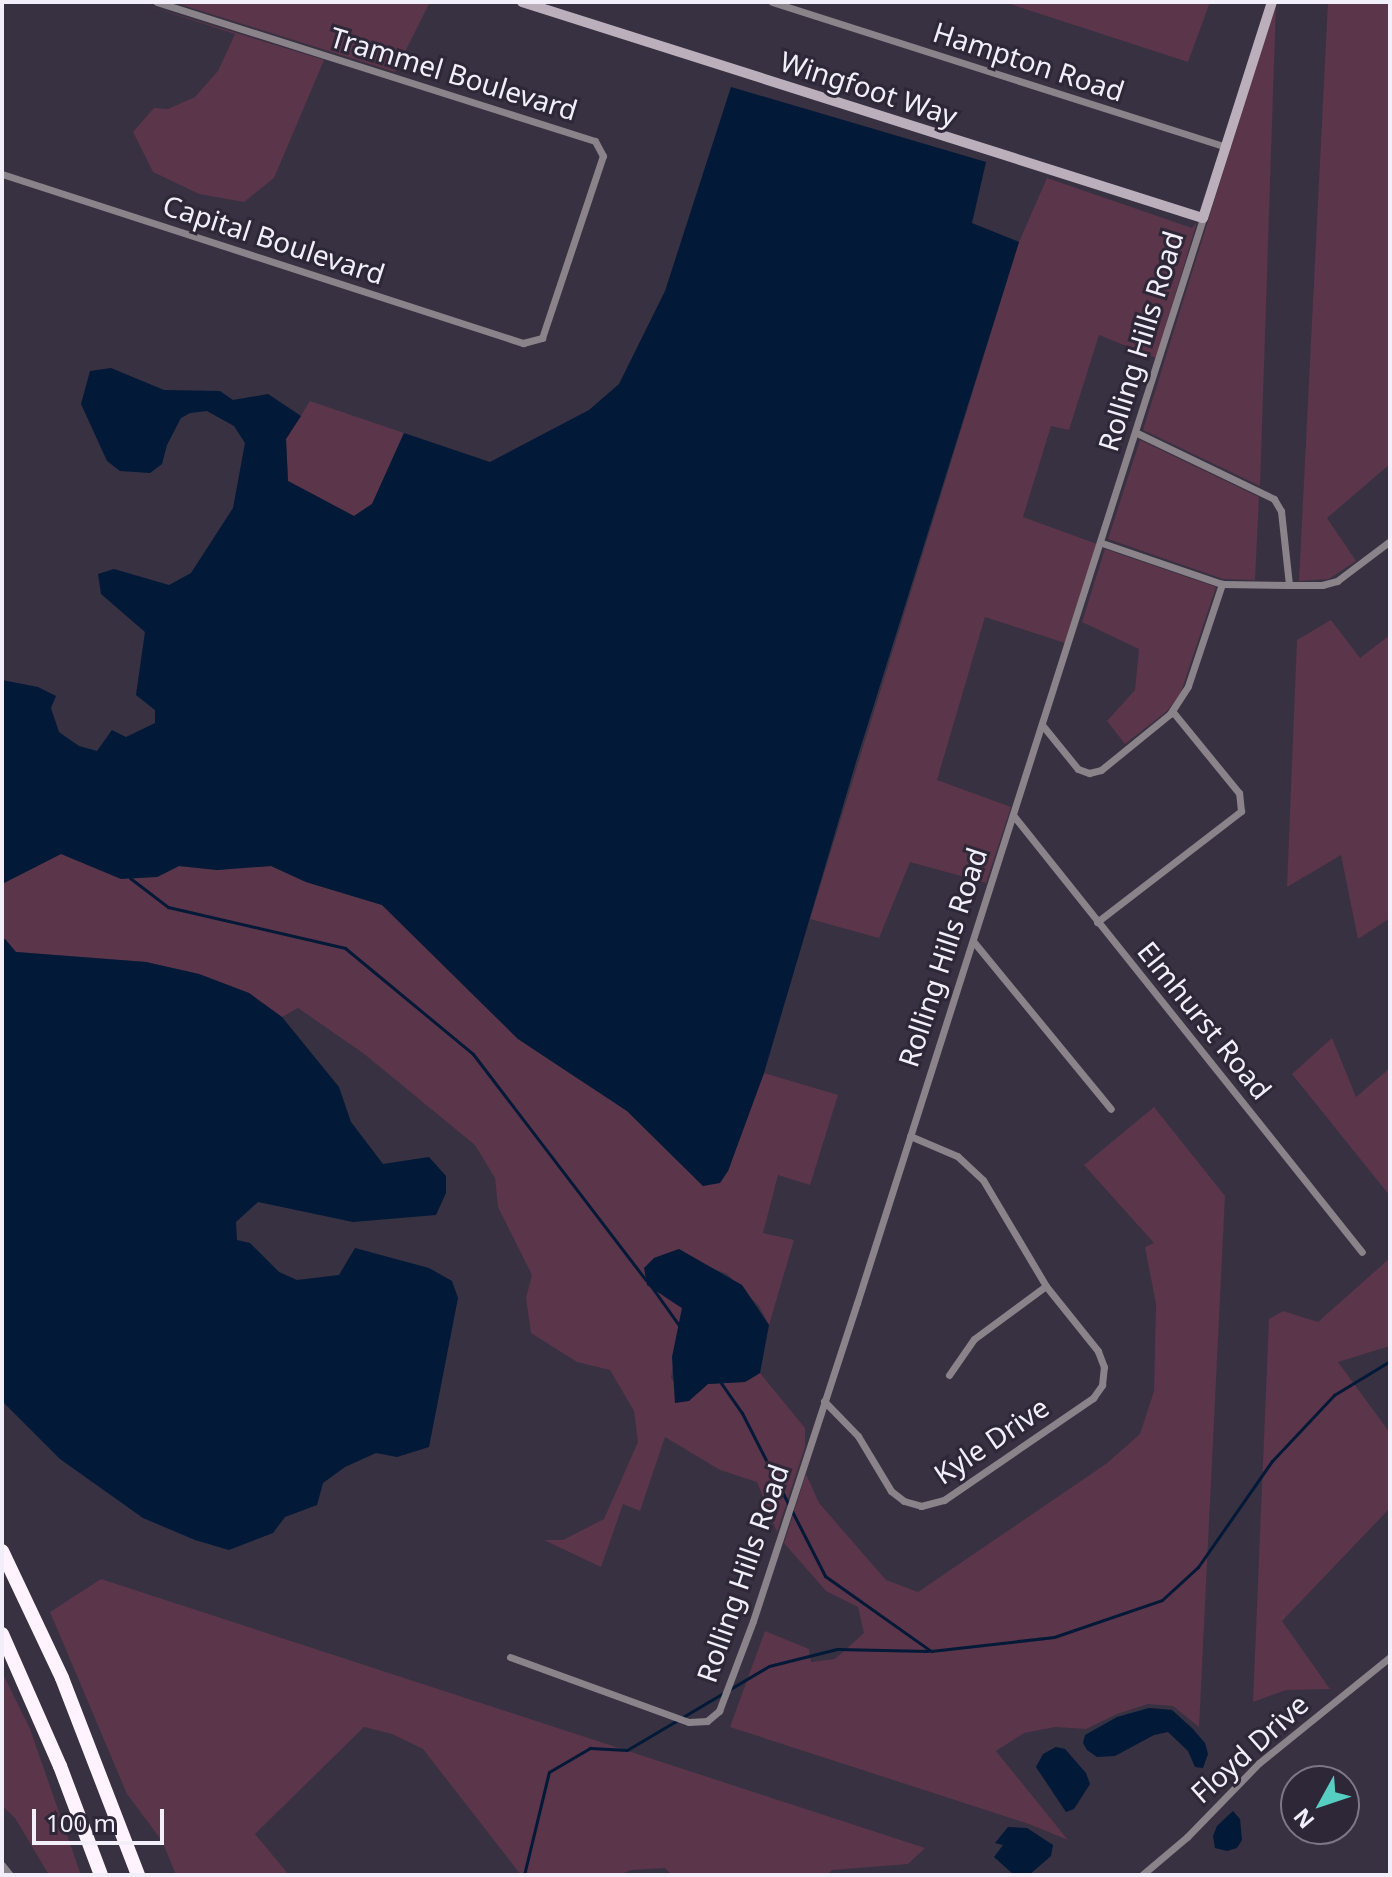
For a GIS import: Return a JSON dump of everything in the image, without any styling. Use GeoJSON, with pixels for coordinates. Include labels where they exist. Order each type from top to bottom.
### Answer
{"type":"FeatureCollection","features":[{"type":"Feature","properties":{"kind":"highway"},"geometry":{"type":"LineString","coordinates":[[2,1551],[62,1678],[138,1875]]}},
{"type":"Feature","properties":{"kind":"highway"},"geometry":{"type":"LineString","coordinates":[[2,1634],[54,1752],[101,1875]]}},
{"type":"Feature","properties":{"kind":"street","name":"Trammel Boulevard"},"geometry":{"type":"LineString","coordinates":[[157,2],[566,130],[599,145],[603,156],[546,333],[533,343]]}},
{"type":"Feature","properties":{"kind":"street","name":"Wingfoot Way"},"geometry":{"type":"LineString","coordinates":[[522,2],[1203,218]]}},
{"type":"Feature","properties":{"kind":"street","name":"Hampton Road"},"geometry":{"type":"LineString","coordinates":[[772,2],[1226,147]]}},
{"type":"Feature","properties":{"kind":"street","name":"Rolling Hills Road"},"geometry":{"type":"LineString","coordinates":[[510,1657],[689,1722],[700,1723],[713,1717],[724,1700],[753,1621],[1043,726],[1272,2]]}},
{"type":"Feature","properties":{"kind":"street","name":"Capital Boulevard"},"geometry":{"type":"LineString","coordinates":[[2,174],[523,343],[533,343]]}},
{"type":"Feature","properties":{"kind":"street"},"geometry":{"type":"LineString","coordinates":[[1137,433],[1274,499],[1281,511],[1289,585]]}},
{"type":"Feature","properties":{"kind":"street"},"geometry":{"type":"LineString","coordinates":[[1102,543],[1222,584],[1289,585],[1330,584],[1390,541]]}},
{"type":"Feature","properties":{"kind":"street"},"geometry":{"type":"LineString","coordinates":[[1043,726],[1078,769],[1089,773],[1101,770],[1173,712],[1188,686],[1222,584]]}},
{"type":"Feature","properties":{"kind":"street"},"geometry":{"type":"LineString","coordinates":[[1097,922],[1241,811],[1239,793],[1173,712]]}},
{"type":"Feature","properties":{"kind":"street","name":"Elmhurst Road"},"geometry":{"type":"LineString","coordinates":[[1013,815],[1362,1252]]}},
{"type":"Feature","properties":{"kind":"street"},"geometry":{"type":"LineString","coordinates":[[973,941],[1111,1109]]}},
{"type":"Feature","properties":{"kind":"street","name":"Kyle Drive"},"geometry":{"type":"LineString","coordinates":[[824,1401],[858,1436],[897,1497],[921,1506],[944,1500],[1093,1398],[1102,1385],[1104,1367],[1098,1351],[1046,1286],[990,1190],[974,1170],[948,1151],[910,1136]]}},
{"type":"Feature","properties":{"kind":"street"},"geometry":{"type":"LineString","coordinates":[[949,1375],[974,1339],[1046,1286]]}},
{"type":"Feature","properties":{"kind":"street","name":"Floyd Drive"},"geometry":{"type":"LineString","coordinates":[[1142,1875],[1187,1837],[1259,1763],[1390,1657]]}},
{"type":"Feature","properties":{"kind":"street"},"geometry":{"type":"LineString","coordinates":[[2,1865],[10,1875]]}},
{"type":"Feature","properties":{"kind":"shaded area"},"geometry":{"type":"Polygon","coordinates":[[[136,2],[324,60],[274,178],[244,202],[199,194],[153,172],[133,132],[154,108],[168,109],[195,97],[218,71],[235,34],[136,2]]]}},
{"type":"Feature","properties":{"kind":"shaded area"},"geometry":{"type":"Polygon","coordinates":[[[173,2],[430,2],[395,72],[173,2]]]}},
{"type":"Feature","properties":{"kind":"shaded area"},"geometry":{"type":"Polygon","coordinates":[[[1004,2],[1210,2],[1188,62],[1004,2]]]}},
{"type":"Feature","properties":{"kind":"shaded area"},"geometry":{"type":"Polygon","coordinates":[[[1276,2],[1260,486],[1143,430],[1276,2]]]}},
{"type":"Feature","properties":{"kind":"shaded area"},"geometry":{"type":"Polygon","coordinates":[[[1328,2],[1390,2],[1390,464],[1327,518],[1356,561],[1329,579],[1299,581],[1328,2]]]}},
{"type":"Feature","properties":{"kind":"shaded area"},"geometry":{"type":"Polygon","coordinates":[[[1047,178],[1192,228],[1197,222],[1156,358],[1099,335],[1069,430],[1051,426],[1023,517],[1097,544],[1065,643],[985,617],[937,780],[1011,807],[986,883],[910,862],[879,938],[810,919],[1019,242],[1047,178]]]}},
{"type":"Feature","properties":{"kind":"shaded area"},"geometry":{"type":"Polygon","coordinates":[[[310,401],[404,433],[372,504],[354,516],[288,481],[286,439],[310,401]]]}},
{"type":"Feature","properties":{"kind":"shaded area"},"geometry":{"type":"Polygon","coordinates":[[[1140,440],[1259,497],[1255,580],[1223,579],[1108,539],[1140,440]]]}},
{"type":"Feature","properties":{"kind":"shaded area"},"geometry":{"type":"Polygon","coordinates":[[[1105,549],[1216,587],[1180,695],[1167,711],[1125,744],[1107,721],[1135,690],[1139,649],[1082,622],[1105,549]]]}},
{"type":"Feature","properties":{"kind":"shaded area"},"geometry":{"type":"Polygon","coordinates":[[[1331,620],[1360,658],[1390,635],[1390,918],[1358,939],[1341,855],[1287,887],[1297,640],[1331,620]]]}},
{"type":"Feature","properties":{"kind":"shaded area"},"geometry":{"type":"Polygon","coordinates":[[[61,854],[157,877],[179,866],[217,870],[271,866],[306,882],[382,905],[518,1039],[627,1111],[703,1186],[728,1171],[764,1073],[838,1095],[810,1185],[778,1175],[763,1233],[794,1240],[769,1325],[759,1306],[727,1274],[701,1264],[679,1249],[654,1258],[663,1296],[682,1308],[671,1378],[689,1400],[708,1384],[745,1382],[760,1373],[805,1428],[805,1447],[777,1532],[757,1482],[720,1470],[665,1437],[640,1511],[623,1504],[601,1567],[544,1540],[563,1540],[604,1519],[638,1442],[634,1411],[610,1370],[577,1362],[531,1333],[526,1298],[532,1275],[498,1207],[495,1178],[475,1145],[363,1053],[298,1008],[282,1017],[249,993],[199,974],[146,962],[16,952],[5,939],[2,940],[2,884],[61,854]]]}},
{"type":"Feature","properties":{"kind":"shaded area"},"geometry":{"type":"Polygon","coordinates":[[[1332,1038],[1356,1097],[1390,1068],[1390,1196],[1292,1074],[1332,1038]]]}},
{"type":"Feature","properties":{"kind":"shaded area"},"geometry":{"type":"Polygon","coordinates":[[[1154,1107],[1225,1196],[1199,1727],[1173,1706],[1148,1704],[1086,1729],[1055,1727],[1024,1733],[996,1751],[1068,1840],[1029,1824],[730,1727],[765,1631],[809,1649],[811,1662],[835,1659],[864,1633],[858,1607],[826,1591],[784,1543],[806,1474],[819,1503],[886,1580],[918,1592],[1106,1464],[1140,1434],[1154,1391],[1156,1304],[1145,1247],[1154,1243],[1084,1165],[1154,1107]]]}},
{"type":"Feature","properties":{"kind":"shaded area"},"geometry":{"type":"Polygon","coordinates":[[[1390,1258],[1390,1346],[1338,1362],[1390,1433],[1390,1508],[1282,1621],[1330,1689],[1286,1690],[1253,1702],[1269,1319],[1283,1311],[1318,1322],[1390,1258]]]}},
{"type":"Feature","properties":{"kind":"shaded area"},"geometry":{"type":"Polygon","coordinates":[[[101,1579],[925,1848],[908,1864],[832,1870],[827,1875],[671,1875],[665,1868],[631,1870],[619,1875],[521,1875],[423,1749],[392,1734],[364,1727],[255,1834],[289,1875],[176,1875],[162,1841],[127,1794],[50,1612],[101,1579]]]}},
{"type":"Feature","properties":{"kind":"shaded area"},"geometry":{"type":"Polygon","coordinates":[[[2,1672],[30,1729],[81,1875],[49,1875],[15,1818],[2,1806],[2,1672]]]}},
{"type":"Feature","properties":{"kind":"water"},"geometry":{"type":"Polygon","coordinates":[[[731,87],[986,162],[972,223],[1019,242],[856,762],[764,1073],[728,1171],[720,1183],[703,1186],[627,1111],[518,1039],[382,905],[306,882],[271,866],[217,870],[179,866],[157,877],[121,879],[61,854],[2,884],[2,680],[38,687],[56,696],[51,708],[59,732],[79,746],[97,751],[112,730],[126,737],[155,723],[155,710],[136,695],[145,632],[101,594],[98,574],[114,569],[169,585],[191,573],[233,508],[245,443],[234,426],[207,411],[190,413],[181,418],[167,445],[162,464],[150,473],[120,471],[107,461],[81,404],[90,371],[111,368],[164,390],[220,391],[233,400],[268,394],[301,416],[286,439],[288,481],[354,516],[372,504],[404,433],[490,462],[589,410],[619,384],[665,291],[731,87]]]}},
{"type":"Feature","properties":{"kind":"water"},"geometry":{"type":"Polygon","coordinates":[[[5,939],[16,952],[146,962],[199,974],[249,993],[282,1017],[339,1087],[351,1122],[383,1164],[429,1157],[446,1176],[446,1193],[436,1215],[353,1222],[258,1202],[236,1222],[237,1240],[250,1243],[279,1272],[297,1280],[339,1275],[355,1248],[429,1268],[452,1281],[458,1298],[429,1447],[397,1457],[376,1453],[345,1467],[323,1483],[317,1505],[285,1517],[273,1533],[229,1550],[195,1540],[143,1518],[60,1459],[2,1401],[2,940],[5,939]]]}},
{"type":"Feature","properties":{"kind":"water"},"geometry":{"type":"Polygon","coordinates":[[[679,1249],[742,1285],[769,1325],[760,1373],[745,1382],[708,1384],[689,1401],[675,1403],[672,1357],[682,1308],[647,1285],[644,1268],[654,1258],[679,1249]]]}},
{"type":"Feature","properties":{"kind":"water"},"geometry":{"type":"Polygon","coordinates":[[[1149,1708],[1172,1710],[1192,1728],[1205,1743],[1208,1754],[1203,1768],[1195,1767],[1188,1751],[1168,1732],[1154,1735],[1115,1756],[1097,1757],[1087,1750],[1083,1743],[1085,1735],[1117,1717],[1149,1708]]]}},
{"type":"Feature","properties":{"kind":"water"},"geometry":{"type":"Polygon","coordinates":[[[1056,1747],[1065,1749],[1086,1773],[1090,1784],[1074,1809],[1066,1812],[1036,1767],[1043,1754],[1056,1747]]]}},
{"type":"Feature","properties":{"kind":"water"},"geometry":{"type":"Polygon","coordinates":[[[1233,1811],[1240,1819],[1242,1840],[1237,1848],[1227,1851],[1215,1848],[1213,1836],[1217,1826],[1233,1811]]]}},
{"type":"Feature","properties":{"kind":"water"},"geometry":{"type":"Polygon","coordinates":[[[1008,1827],[1027,1828],[1053,1845],[1051,1856],[1029,1875],[1014,1875],[994,1857],[1003,1845],[995,1843],[1008,1827]]]}},
{"type":"Feature","properties":{"kind":"waterway"},"geometry":{"type":"LineString","coordinates":[[130,878],[168,907],[345,948],[473,1054],[646,1280]]}},
{"type":"Feature","properties":{"kind":"waterway"},"geometry":{"type":"LineString","coordinates":[[651,1286],[681,1328]]}},
{"type":"Feature","properties":{"kind":"waterway"},"geometry":{"type":"LineString","coordinates":[[721,1383],[742,1413],[825,1576],[931,1651],[1054,1637],[1162,1600],[1198,1567],[1272,1461],[1334,1395],[1390,1361]]}},
{"type":"Feature","properties":{"kind":"waterway"},"geometry":{"type":"LineString","coordinates":[[524,1875],[549,1772],[590,1748],[627,1750],[769,1666],[837,1649],[928,1651]]}}]}
